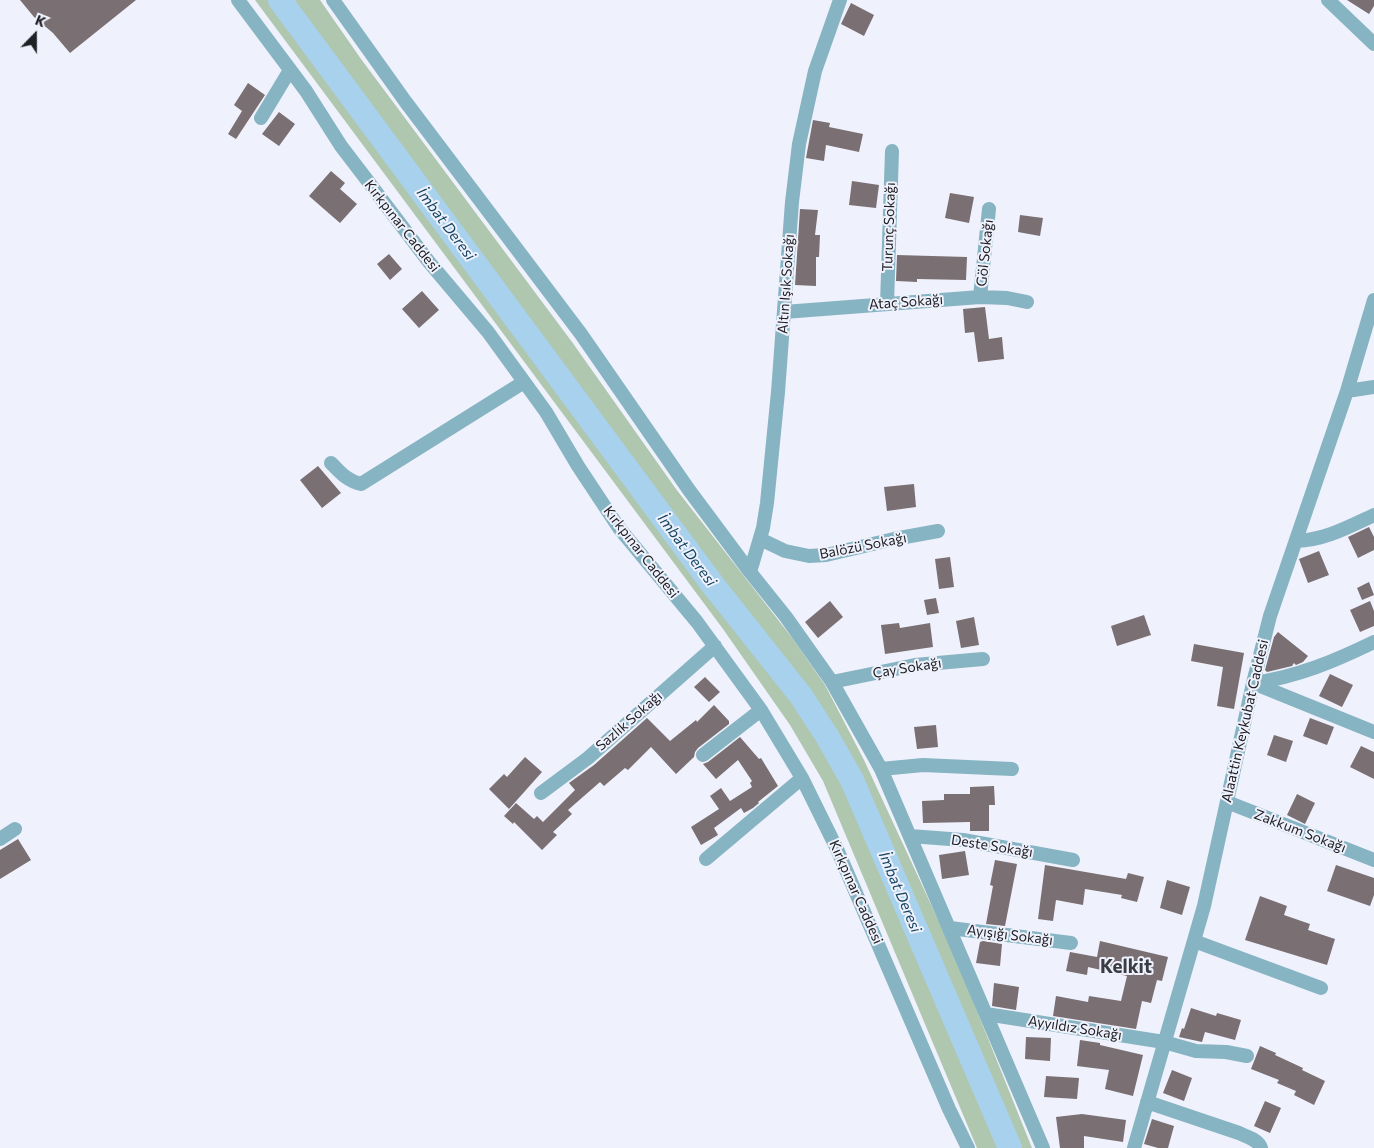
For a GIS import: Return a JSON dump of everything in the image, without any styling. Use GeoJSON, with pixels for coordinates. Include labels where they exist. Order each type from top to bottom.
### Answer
{"type":"FeatureCollection","features":[{"type":"Feature","properties":{"kind":"street","name":"Kırkpınar Caddesi"},"geometry":{"type":"LineString","coordinates":[[238,0],[367,180],[429,262],[488,332],[546,412],[578,466],[619,528],[697,622],[761,710],[802,778],[837,849],[968,1148]]}},
{"type":"Feature","properties":{"kind":"street"},"geometry":{"type":"LineString","coordinates":[[333,0],[405,101],[581,334],[689,490],[786,617],[832,682],[881,769],[1043,1148]]}},
{"type":"Feature","properties":{"kind":"street","name":"Altın Işık Sokağı"},"geometry":{"type":"LineString","coordinates":[[750,572],[766,511],[778,402],[792,202],[805,111],[815,71],[840,0]]}},
{"type":"Feature","properties":{"kind":"street"},"geometry":{"type":"LineString","coordinates":[[1328,0],[1374,44]]}},
{"type":"Feature","properties":{"kind":"street"},"geometry":{"type":"LineString","coordinates":[[262,118],[290,70]]}},
{"type":"Feature","properties":{"kind":"street","name":"Turunç Sokağı"},"geometry":{"type":"LineString","coordinates":[[887,304],[892,151]]}},
{"type":"Feature","properties":{"kind":"street","name":"Göl Sokağı"},"geometry":{"type":"LineString","coordinates":[[980,297],[989,209]]}},
{"type":"Feature","properties":{"kind":"street","name":"Ataç Sokağı"},"geometry":{"type":"LineString","coordinates":[[784,312],[980,297],[1007,298],[1027,302]]}},
{"type":"Feature","properties":{"kind":"street","name":"Alaattin Keykubat Caddesi"},"geometry":{"type":"LineString","coordinates":[[1134,1148],[1194,942],[1270,616],[1347,391],[1374,300]]}},
{"type":"Feature","properties":{"kind":"street"},"geometry":{"type":"LineString","coordinates":[[332,463],[346,478],[361,484],[524,382]]}},
{"type":"Feature","properties":{"kind":"street"},"geometry":{"type":"LineString","coordinates":[[1347,391],[1374,387]]}},
{"type":"Feature","properties":{"kind":"street"},"geometry":{"type":"LineString","coordinates":[[1296,541],[1313,540],[1332,535],[1374,515]]}},
{"type":"Feature","properties":{"kind":"street","name":"Balözü Sokağı"},"geometry":{"type":"LineString","coordinates":[[760,539],[785,551],[809,556],[826,555],[938,531]]}},
{"type":"Feature","properties":{"kind":"street"},"geometry":{"type":"LineString","coordinates":[[1253,683],[1298,674],[1374,642]]}},
{"type":"Feature","properties":{"kind":"street","name":"Sazlık Sokağı"},"geometry":{"type":"LineString","coordinates":[[541,793],[588,758],[715,646]]}},
{"type":"Feature","properties":{"kind":"street","name":"Çay Sokağı"},"geometry":{"type":"LineString","coordinates":[[832,682],[922,664],[984,659]]}},
{"type":"Feature","properties":{"kind":"street"},"geometry":{"type":"LineString","coordinates":[[1253,683],[1374,732]]}},
{"type":"Feature","properties":{"kind":"street"},"geometry":{"type":"LineString","coordinates":[[703,755],[761,710]]}},
{"type":"Feature","properties":{"kind":"street"},"geometry":{"type":"LineString","coordinates":[[881,769],[922,765],[1012,769]]}},
{"type":"Feature","properties":{"kind":"street"},"geometry":{"type":"LineString","coordinates":[[706,859],[802,778]]}},
{"type":"Feature","properties":{"kind":"street","name":"Zakkum Sokağı"},"geometry":{"type":"LineString","coordinates":[[1227,802],[1374,860]]}},
{"type":"Feature","properties":{"kind":"street"},"geometry":{"type":"LineString","coordinates":[[0,839],[14,829]]}},
{"type":"Feature","properties":{"kind":"street","name":"Deste Sokağı"},"geometry":{"type":"LineString","coordinates":[[910,836],[964,840],[1073,860]]}},
{"type":"Feature","properties":{"kind":"street","name":"Ayışığı Sokağı"},"geometry":{"type":"LineString","coordinates":[[950,928],[1071,943]]}},
{"type":"Feature","properties":{"kind":"street"},"geometry":{"type":"LineString","coordinates":[[1194,942],[1320,988]]}},
{"type":"Feature","properties":{"kind":"street","name":"Ayyıldız Sokağı"},"geometry":{"type":"LineString","coordinates":[[986,1014],[1164,1042],[1196,1051],[1226,1052],[1246,1056]]}},
{"type":"Feature","properties":{"kind":"street"},"geometry":{"type":"LineString","coordinates":[[1146,1102],[1246,1136],[1260,1144],[1261,1148]]}},
{"type":"Feature","properties":{"kind":"green space"},"geometry":{"type":"Polygon","coordinates":[[[255,0],[320,0],[361,59],[572,342],[676,489],[793,639],[825,685],[864,760],[954,954],[1032,1148],[977,1148],[823,781],[790,725],[723,629],[255,0]]]}},
{"type":"Feature","properties":{"kind":"building"},"geometry":{"type":"Polygon","coordinates":[[[20,0],[136,0],[70,53],[20,0]]]}},
{"type":"Feature","properties":{"kind":"building"},"geometry":{"type":"Polygon","coordinates":[[[1347,0],[1374,0],[1374,6],[1369,14],[1347,0]]]}},
{"type":"Feature","properties":{"kind":"building"},"geometry":{"type":"Polygon","coordinates":[[[851,3],[874,15],[864,36],[841,24],[851,3]]]}},
{"type":"Feature","properties":{"kind":"building"},"geometry":{"type":"Polygon","coordinates":[[[248,83],[265,95],[236,139],[228,134],[242,111],[234,105],[248,83]]]}},
{"type":"Feature","properties":{"kind":"building"},"geometry":{"type":"Polygon","coordinates":[[[279,112],[295,124],[279,146],[262,134],[279,112]]]}},
{"type":"Feature","properties":{"kind":"building"},"geometry":{"type":"Polygon","coordinates":[[[813,120],[830,123],[829,127],[863,134],[859,152],[826,145],[824,161],[806,158],[813,120]]]}},
{"type":"Feature","properties":{"kind":"building"},"geometry":{"type":"Polygon","coordinates":[[[331,171],[345,183],[340,189],[357,204],[340,223],[309,196],[331,171]]]}},
{"type":"Feature","properties":{"kind":"building"},"geometry":{"type":"Polygon","coordinates":[[[852,181],[879,185],[876,208],[849,205],[852,181]]]}},
{"type":"Feature","properties":{"kind":"building"},"geometry":{"type":"Polygon","coordinates":[[[950,193],[974,197],[969,223],[945,218],[950,193]]]}},
{"type":"Feature","properties":{"kind":"building"},"geometry":{"type":"Polygon","coordinates":[[[800,209],[818,210],[815,235],[820,235],[819,257],[816,257],[816,286],[795,285],[800,209]]]}},
{"type":"Feature","properties":{"kind":"building"},"geometry":{"type":"Polygon","coordinates":[[[1020,215],[1043,218],[1040,236],[1018,232],[1020,215]]]}},
{"type":"Feature","properties":{"kind":"building"},"geometry":{"type":"Polygon","coordinates":[[[389,254],[402,269],[390,280],[377,264],[389,254]]]}},
{"type":"Feature","properties":{"kind":"building"},"geometry":{"type":"Polygon","coordinates":[[[897,255],[967,257],[966,280],[917,279],[917,282],[896,281],[897,255]]]}},
{"type":"Feature","properties":{"kind":"building"},"geometry":{"type":"Polygon","coordinates":[[[422,291],[439,310],[419,328],[402,309],[422,291]]]}},
{"type":"Feature","properties":{"kind":"building"},"geometry":{"type":"Polygon","coordinates":[[[985,307],[989,339],[1002,337],[1004,359],[978,362],[974,332],[965,333],[963,309],[985,307]]]}},
{"type":"Feature","properties":{"kind":"building"},"geometry":{"type":"Polygon","coordinates":[[[318,466],[341,493],[322,508],[300,480],[318,466]]]}},
{"type":"Feature","properties":{"kind":"building"},"geometry":{"type":"Polygon","coordinates":[[[914,484],[916,507],[887,511],[884,487],[914,484]]]}},
{"type":"Feature","properties":{"kind":"building"},"geometry":{"type":"Polygon","coordinates":[[[1369,527],[1374,537],[1374,550],[1358,558],[1348,537],[1369,527]]]}},
{"type":"Feature","properties":{"kind":"building"},"geometry":{"type":"Polygon","coordinates":[[[1319,551],[1329,575],[1308,583],[1299,559],[1319,551]]]}},
{"type":"Feature","properties":{"kind":"building"},"geometry":{"type":"Polygon","coordinates":[[[950,557],[954,587],[939,589],[935,559],[950,557]]]}},
{"type":"Feature","properties":{"kind":"building"},"geometry":{"type":"Polygon","coordinates":[[[1369,582],[1374,595],[1362,600],[1357,588],[1369,582]]]}},
{"type":"Feature","properties":{"kind":"building"},"geometry":{"type":"Polygon","coordinates":[[[936,598],[939,613],[927,615],[924,600],[936,598]]]}},
{"type":"Feature","properties":{"kind":"building"},"geometry":{"type":"Polygon","coordinates":[[[830,601],[843,617],[818,638],[805,622],[830,601]]]}},
{"type":"Feature","properties":{"kind":"building"},"geometry":{"type":"Polygon","coordinates":[[[1370,601],[1374,611],[1374,626],[1360,632],[1350,610],[1370,601]]]}},
{"type":"Feature","properties":{"kind":"building"},"geometry":{"type":"Polygon","coordinates":[[[1144,615],[1151,635],[1117,646],[1111,626],[1144,615]]]}},
{"type":"Feature","properties":{"kind":"building"},"geometry":{"type":"Polygon","coordinates":[[[974,617],[979,645],[961,648],[956,621],[974,617]]]}},
{"type":"Feature","properties":{"kind":"building"},"geometry":{"type":"Polygon","coordinates":[[[899,623],[900,628],[930,623],[933,647],[885,654],[881,625],[899,623]]]}},
{"type":"Feature","properties":{"kind":"building"},"geometry":{"type":"Polygon","coordinates":[[[1278,632],[1308,656],[1303,662],[1296,665],[1294,663],[1292,666],[1267,672],[1265,670],[1274,637],[1278,632]]]}},
{"type":"Feature","properties":{"kind":"building"},"geometry":{"type":"Polygon","coordinates":[[[1194,644],[1244,653],[1234,709],[1217,706],[1223,667],[1191,661],[1194,644]]]}},
{"type":"Feature","properties":{"kind":"building"},"geometry":{"type":"Polygon","coordinates":[[[1330,674],[1353,685],[1342,707],[1319,696],[1330,674]]]}},
{"type":"Feature","properties":{"kind":"building"},"geometry":{"type":"Polygon","coordinates":[[[705,677],[720,692],[709,702],[694,687],[705,677]]]}},
{"type":"Feature","properties":{"kind":"building"},"geometry":{"type":"Polygon","coordinates":[[[714,705],[729,721],[729,724],[698,748],[694,757],[676,774],[651,747],[628,770],[625,768],[604,786],[600,782],[568,810],[572,814],[553,832],[557,835],[542,850],[514,822],[513,824],[504,816],[516,803],[534,819],[537,816],[543,822],[575,790],[569,783],[594,765],[647,718],[670,741],[696,720],[697,722],[714,705]]]}},
{"type":"Feature","properties":{"kind":"building"},"geometry":{"type":"Polygon","coordinates":[[[1310,718],[1334,727],[1327,745],[1303,736],[1310,718]]]}},
{"type":"Feature","properties":{"kind":"building"},"geometry":{"type":"Polygon","coordinates":[[[936,725],[938,747],[917,749],[914,727],[936,725]]]}},
{"type":"Feature","properties":{"kind":"building"},"geometry":{"type":"Polygon","coordinates":[[[1274,735],[1293,741],[1286,762],[1267,755],[1274,735]]]}},
{"type":"Feature","properties":{"kind":"building"},"geometry":{"type":"Polygon","coordinates":[[[740,737],[759,759],[761,758],[778,786],[753,808],[744,813],[741,808],[714,828],[718,835],[701,845],[691,827],[719,809],[710,796],[721,788],[730,801],[752,787],[750,783],[752,781],[738,760],[716,779],[703,764],[740,737]]]}},
{"type":"Feature","properties":{"kind":"building"},"geometry":{"type":"Polygon","coordinates":[[[1361,746],[1374,752],[1374,779],[1350,767],[1361,746]]]}},
{"type":"Feature","properties":{"kind":"building"},"geometry":{"type":"Polygon","coordinates":[[[525,757],[542,772],[509,809],[489,789],[504,774],[507,777],[525,757]]]}},
{"type":"Feature","properties":{"kind":"building"},"geometry":{"type":"Polygon","coordinates":[[[994,786],[995,805],[989,805],[989,831],[970,831],[970,822],[923,823],[922,801],[944,800],[944,794],[970,794],[970,787],[994,786]]]}},
{"type":"Feature","properties":{"kind":"building"},"geometry":{"type":"Polygon","coordinates":[[[1297,794],[1315,803],[1305,824],[1287,815],[1297,794]]]}},
{"type":"Feature","properties":{"kind":"building"},"geometry":{"type":"Polygon","coordinates":[[[18,839],[31,860],[0,879],[0,850],[18,839]]]}},
{"type":"Feature","properties":{"kind":"building"},"geometry":{"type":"Polygon","coordinates":[[[965,851],[969,875],[942,879],[939,855],[965,851]]]}},
{"type":"Feature","properties":{"kind":"building"},"geometry":{"type":"Polygon","coordinates":[[[995,860],[1017,864],[1005,926],[986,924],[993,886],[990,885],[995,860]]]}},
{"type":"Feature","properties":{"kind":"building"},"geometry":{"type":"Polygon","coordinates":[[[1045,865],[1126,879],[1128,873],[1144,877],[1137,902],[1121,898],[1122,895],[1085,889],[1083,905],[1056,900],[1053,921],[1038,919],[1045,865]]]}},
{"type":"Feature","properties":{"kind":"building"},"geometry":{"type":"Polygon","coordinates":[[[1336,865],[1374,878],[1374,895],[1370,906],[1327,891],[1336,865]]]}},
{"type":"Feature","properties":{"kind":"building"},"geometry":{"type":"Polygon","coordinates":[[[1167,880],[1190,887],[1182,915],[1160,908],[1167,880]]]}},
{"type":"Feature","properties":{"kind":"building"},"geometry":{"type":"Polygon","coordinates":[[[1260,896],[1287,906],[1284,915],[1310,924],[1308,930],[1335,939],[1327,965],[1245,940],[1260,896]]]}},
{"type":"Feature","properties":{"kind":"building"},"geometry":{"type":"Polygon","coordinates":[[[1100,941],[1168,957],[1162,981],[1157,980],[1151,1003],[1142,1001],[1136,1029],[1053,1016],[1056,996],[1088,1002],[1089,996],[1121,1001],[1127,976],[1088,967],[1087,975],[1066,971],[1070,952],[1097,957],[1100,941]]]}},
{"type":"Feature","properties":{"kind":"building"},"geometry":{"type":"Polygon","coordinates":[[[980,942],[1002,944],[1000,966],[976,963],[980,942]]]}},
{"type":"Feature","properties":{"kind":"building"},"geometry":{"type":"Polygon","coordinates":[[[994,983],[1019,987],[1016,1010],[992,1006],[994,983]]]}},
{"type":"Feature","properties":{"kind":"building"},"geometry":{"type":"Polygon","coordinates":[[[1191,1008],[1216,1016],[1217,1013],[1241,1020],[1235,1040],[1205,1032],[1202,1042],[1179,1037],[1182,1028],[1184,1029],[1191,1008]]]}},
{"type":"Feature","properties":{"kind":"building"},"geometry":{"type":"Polygon","coordinates":[[[1026,1037],[1051,1038],[1050,1061],[1025,1059],[1026,1037]]]}},
{"type":"Feature","properties":{"kind":"building"},"geometry":{"type":"Polygon","coordinates":[[[1080,1040],[1100,1043],[1100,1045],[1143,1055],[1133,1096],[1105,1089],[1109,1070],[1077,1066],[1080,1040]]]}},
{"type":"Feature","properties":{"kind":"building"},"geometry":{"type":"Polygon","coordinates":[[[1260,1046],[1325,1081],[1314,1105],[1294,1095],[1296,1091],[1277,1083],[1279,1080],[1251,1069],[1260,1046]]]}},
{"type":"Feature","properties":{"kind":"building"},"geometry":{"type":"Polygon","coordinates":[[[1172,1070],[1192,1078],[1184,1101],[1163,1093],[1172,1070]]]}},
{"type":"Feature","properties":{"kind":"building"},"geometry":{"type":"Polygon","coordinates":[[[1046,1076],[1079,1078],[1077,1099],[1044,1097],[1046,1076]]]}},
{"type":"Feature","properties":{"kind":"building"},"geometry":{"type":"Polygon","coordinates":[[[1265,1101],[1281,1108],[1270,1133],[1254,1126],[1265,1101]]]}},
{"type":"Feature","properties":{"kind":"building"},"geometry":{"type":"Polygon","coordinates":[[[1082,1114],[1126,1120],[1123,1142],[1084,1136],[1084,1148],[1060,1148],[1056,1117],[1082,1114]]]}},
{"type":"Feature","properties":{"kind":"building"},"geometry":{"type":"Polygon","coordinates":[[[1152,1119],[1174,1126],[1168,1148],[1158,1148],[1144,1144],[1152,1119]]]}},
{"type":"Feature","properties":{"kind":"waterway","name":"İmbat Deresi"},"geometry":{"type":"LineString","coordinates":[[280,0],[713,585],[801,696],[827,736],[852,780],[1010,1148]]}},
{"type":"Feature","properties":{"kind":"district","name":"Kelkit"},"geometry":{"type":"Point","coordinates":[1126,967]}}]}
